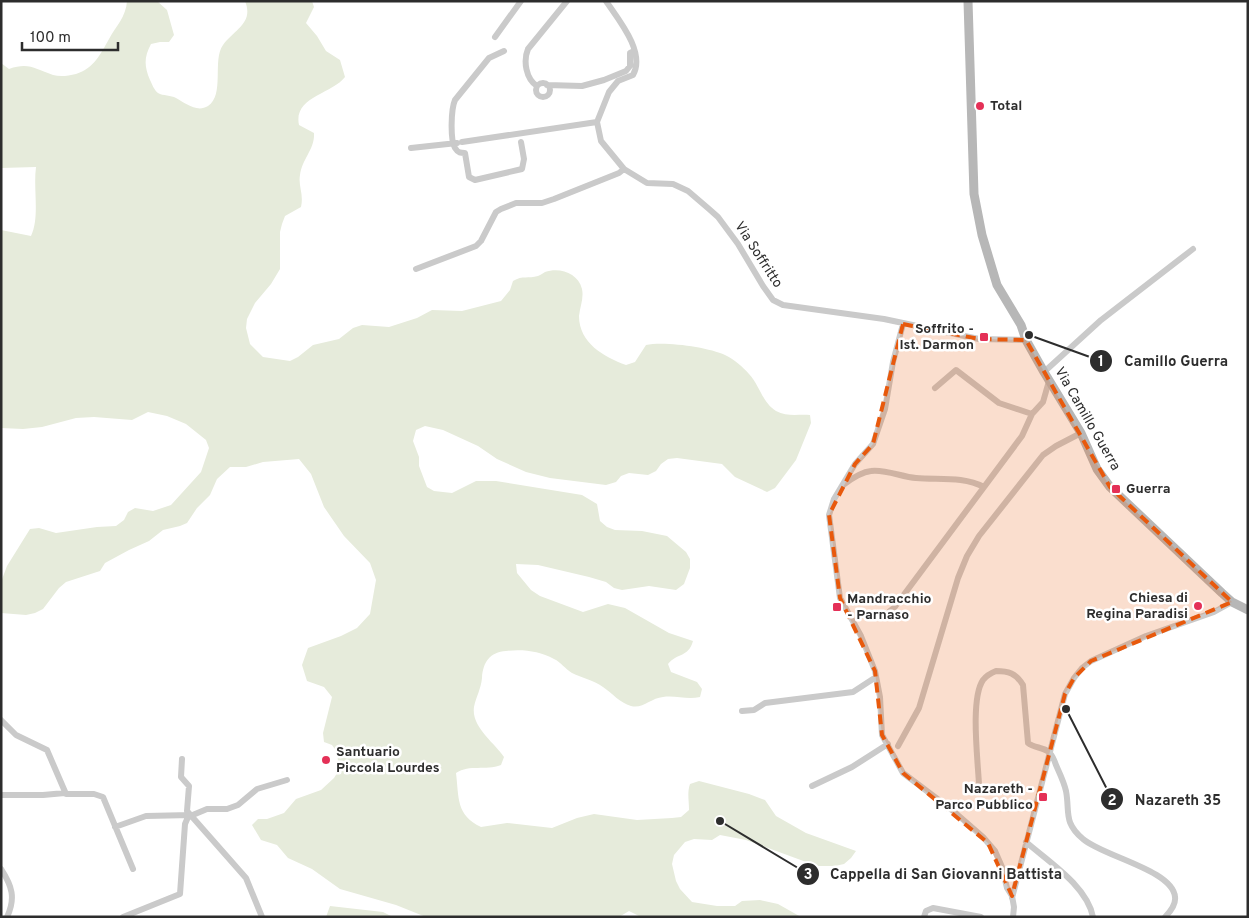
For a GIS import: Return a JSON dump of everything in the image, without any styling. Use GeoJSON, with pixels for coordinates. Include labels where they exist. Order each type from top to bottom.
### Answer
{"type":"FeatureCollection","features":[{"type":"Feature","properties":{"kind":"street"},"geometry":{"type":"LineString","coordinates":[[495,37],[521,1]]}},
{"type":"Feature","properties":{"kind":"street"},"geometry":{"type":"LineString","coordinates":[[537,86],[531,82],[529,77],[526,54],[567,1]]}},
{"type":"Feature","properties":{"kind":"street"},"geometry":{"type":"LineString","coordinates":[[411,148],[458,143],[597,122],[612,86],[618,81],[631,76],[635,70],[634,51],[630,39],[606,1]]}},
{"type":"Feature","properties":{"kind":"street","name":"Via Camillo Guerra"},"geometry":{"type":"LineString","coordinates":[[968,1],[974,194],[982,234],[997,285],[1021,326],[1026,340],[1049,381],[1081,433],[1097,469],[1110,487],[1232,602],[1247,612]]}},
{"type":"Feature","properties":{"kind":"street"},"geometry":{"type":"LineString","coordinates":[[504,51],[489,58],[452,106],[458,143],[456,150],[460,153],[465,153],[469,177],[475,180],[522,168],[524,159],[521,142]]}},
{"type":"Feature","properties":{"kind":"street"},"geometry":{"type":"LineString","coordinates":[[537,86],[543,83],[547,85],[590,85],[626,71],[630,66],[630,53],[634,51]]}},
{"type":"Feature","properties":{"kind":"street"},"geometry":{"type":"LineString","coordinates":[[537,86],[536,92],[539,96],[543,97],[549,93],[547,85]]}},
{"type":"Feature","properties":{"kind":"street","name":"Via Soffritto"},"geometry":{"type":"LineString","coordinates":[[597,122],[601,140],[624,169],[647,183],[673,184],[688,191],[718,217],[738,244],[773,300],[783,305],[876,318],[979,339],[1026,340]]}},
{"type":"Feature","properties":{"kind":"street"},"geometry":{"type":"LineString","coordinates":[[416,269],[476,246],[481,241],[496,212],[501,209],[516,204],[542,203],[619,173],[624,169]]}},
{"type":"Feature","properties":{"kind":"street"},"geometry":{"type":"LineString","coordinates":[[1044,372],[1101,320],[1193,249]]}},
{"type":"Feature","properties":{"kind":"street"},"geometry":{"type":"LineString","coordinates":[[903,324],[893,362],[885,409],[873,444],[855,464],[834,499],[829,516],[840,598],[864,643],[876,677],[880,698],[882,735],[903,773],[929,791],[988,843],[998,859],[1007,888],[1012,896]]}},
{"type":"Feature","properties":{"kind":"street"},"geometry":{"type":"LineString","coordinates":[[935,388],[956,370],[999,403],[1032,414]]}},
{"type":"Feature","properties":{"kind":"street"},"geometry":{"type":"LineString","coordinates":[[890,610],[894,608],[918,577],[1022,436],[1032,414],[1044,402],[1049,381]]}},
{"type":"Feature","properties":{"kind":"street"},"geometry":{"type":"LineString","coordinates":[[898,746],[918,708],[958,578],[967,556],[1043,455],[1081,433]]}},
{"type":"Feature","properties":{"kind":"street"},"geometry":{"type":"LineString","coordinates":[[841,487],[863,473],[872,471],[915,478],[960,479],[977,483],[984,487]]}},
{"type":"Feature","properties":{"kind":"street"},"geometry":{"type":"LineString","coordinates":[[1013,917],[1010,909],[1012,896],[1065,694],[1074,678],[1090,662],[1146,636],[1214,612],[1232,602]]}},
{"type":"Feature","properties":{"kind":"street"},"geometry":{"type":"LineString","coordinates":[[979,785],[977,698],[984,680],[996,671],[1010,672],[1019,678],[1023,684],[1028,743],[1050,752],[1064,784],[1067,815],[1073,828],[1083,840],[1097,848],[1150,871],[1163,879],[1176,898],[1165,917]]}},
{"type":"Feature","properties":{"kind":"street"},"geometry":{"type":"LineString","coordinates":[[742,711],[754,710],[765,703],[853,692],[876,677]]}},
{"type":"Feature","properties":{"kind":"street"},"geometry":{"type":"LineString","coordinates":[[1,720],[16,735],[47,750],[65,793]]}},
{"type":"Feature","properties":{"kind":"street"},"geometry":{"type":"LineString","coordinates":[[812,786],[852,767],[888,744]]}},
{"type":"Feature","properties":{"kind":"street"},"geometry":{"type":"LineString","coordinates":[[182,759],[181,777],[188,785],[187,810],[246,878],[262,917]]}},
{"type":"Feature","properties":{"kind":"street"},"geometry":{"type":"LineString","coordinates":[[115,827],[146,816],[191,815],[207,810],[238,805],[257,789],[287,780]]}},
{"type":"Feature","properties":{"kind":"street"},"geometry":{"type":"LineString","coordinates":[[1,795],[65,793],[101,796],[104,799],[133,869]]}},
{"type":"Feature","properties":{"kind":"street"},"geometry":{"type":"LineString","coordinates":[[124,917],[180,894],[185,822],[191,815]]}},
{"type":"Feature","properties":{"kind":"street"},"geometry":{"type":"LineString","coordinates":[[1026,842],[1081,891],[1092,908],[1093,917]]}},
{"type":"Feature","properties":{"kind":"street"},"geometry":{"type":"LineString","coordinates":[[1,869],[11,886],[13,902],[7,917]]}},
{"type":"Feature","properties":{"kind":"street"},"geometry":{"type":"LineString","coordinates":[[924,917],[926,911],[933,908],[981,917]]}},
{"type":"Feature","properties":{"kind":"highlighted area"},"geometry":{"type":"Polygon","coordinates":[[[903,324],[979,339],[1026,340],[1110,487],[1232,602],[1091,661],[1074,678],[1065,694],[1012,896],[988,843],[903,773],[882,735],[875,671],[840,598],[829,515],[855,464],[873,444],[903,324]]]}},
{"type":"Feature","properties":{"kind":"green space"},"geometry":{"type":"Polygon","coordinates":[[[127,1],[157,1],[167,10],[174,35],[169,42],[151,44],[146,57],[147,70],[153,87],[158,93],[174,97],[195,108],[204,108],[213,101],[216,94],[220,51],[245,20],[247,9],[245,1],[312,1],[314,7],[306,23],[326,51],[340,60],[345,77],[339,83],[307,102],[299,116],[299,125],[314,133],[313,144],[301,169],[301,207],[285,216],[280,232],[280,269],[271,284],[255,303],[247,319],[246,328],[250,344],[263,357],[290,361],[313,345],[339,339],[353,328],[362,325],[389,327],[417,318],[432,310],[462,311],[501,301],[510,290],[513,281],[557,270],[572,275],[580,283],[583,296],[579,316],[583,334],[594,348],[609,358],[626,365],[635,362],[646,345],[654,344],[686,346],[717,352],[732,359],[744,369],[753,379],[767,403],[776,411],[788,415],[810,415],[811,423],[796,460],[775,488],[767,492],[735,477],[722,464],[677,458],[668,459],[656,471],[648,475],[629,473],[621,476],[616,482],[606,485],[550,478],[526,472],[497,459],[478,446],[443,430],[425,426],[416,430],[413,441],[419,457],[419,466],[427,487],[434,491],[452,493],[476,481],[496,481],[582,495],[597,504],[600,521],[607,527],[615,530],[642,531],[667,536],[686,552],[690,559],[690,568],[684,584],[676,590],[649,586],[622,590],[614,588],[606,582],[589,577],[538,565],[516,564],[517,573],[531,590],[540,596],[583,612],[608,604],[625,608],[669,633],[693,641],[686,653],[668,664],[671,672],[697,682],[702,689],[700,697],[663,697],[635,707],[627,705],[599,685],[572,673],[548,656],[537,652],[519,650],[496,653],[488,659],[484,667],[474,714],[484,734],[504,757],[501,765],[495,767],[472,768],[456,773],[460,805],[467,817],[481,827],[507,823],[552,828],[577,818],[594,814],[637,820],[681,817],[689,810],[688,794],[690,784],[699,781],[749,794],[765,800],[776,816],[806,833],[856,851],[844,864],[817,866],[746,840],[720,835],[712,840],[694,839],[685,842],[674,855],[672,864],[676,881],[680,889],[692,902],[717,906],[735,906],[742,901],[760,900],[778,904],[801,917],[641,917],[629,911],[619,917],[426,917],[396,905],[340,889],[312,869],[288,858],[277,845],[261,840],[252,825],[258,819],[267,819],[284,813],[296,799],[321,790],[334,778],[339,770],[337,752],[332,745],[324,742],[323,733],[332,697],[324,687],[307,681],[302,665],[308,648],[357,628],[370,614],[376,580],[370,563],[344,536],[324,507],[311,474],[299,459],[263,462],[246,467],[230,467],[217,479],[210,495],[197,508],[187,523],[163,530],[149,541],[105,563],[100,571],[66,582],[43,609],[35,613],[26,615],[1,613],[1,582],[7,566],[30,529],[39,528],[56,533],[116,526],[124,520],[128,512],[135,508],[153,511],[171,505],[201,472],[209,448],[206,440],[186,424],[167,416],[148,412],[132,420],[94,417],[76,418],[42,427],[23,429],[1,428],[1,230],[31,236],[36,212],[36,167],[1,168],[1,63],[9,69],[27,66],[58,76],[76,74],[92,65],[99,56],[123,17],[127,1]]]}},
{"type":"Feature","properties":{"kind":"green space"},"geometry":{"type":"Polygon","coordinates":[[[330,906],[383,912],[393,917],[326,917],[330,906]]]}},
{"type":"Feature","properties":{"kind":"place","name":"Total"},"geometry":{"type":"Point","coordinates":[980,106]}},
{"type":"Feature","properties":{"kind":"place","name":"Camillo Guerra"},"geometry":{"type":"Point","coordinates":[1029,335]}},
{"type":"Feature","properties":{"kind":"place","name":"Soffrito - Ist. Darmon"},"geometry":{"type":"Point","coordinates":[984,337]}},
{"type":"Feature","properties":{"kind":"place","name":"Guerra"},"geometry":{"type":"Point","coordinates":[1116,489]}},
{"type":"Feature","properties":{"kind":"place","name":"Chiesa di Regina Paradisi"},"geometry":{"type":"Point","coordinates":[1198,606]}},
{"type":"Feature","properties":{"kind":"place","name":"Mandracchio - Parnaso"},"geometry":{"type":"Point","coordinates":[837,607]}},
{"type":"Feature","properties":{"kind":"place","name":"Nazareth 35"},"geometry":{"type":"Point","coordinates":[1066,709]}},
{"type":"Feature","properties":{"kind":"place","name":"Santuario Piccola Lourdes"},"geometry":{"type":"Point","coordinates":[326,760]}},
{"type":"Feature","properties":{"kind":"place","name":"Nazareth - Parco Pubblico"},"geometry":{"type":"Point","coordinates":[1043,797]}},
{"type":"Feature","properties":{"kind":"place","name":"Cappella di San Giovanni Battista"},"geometry":{"type":"Point","coordinates":[720,821]}}]}
